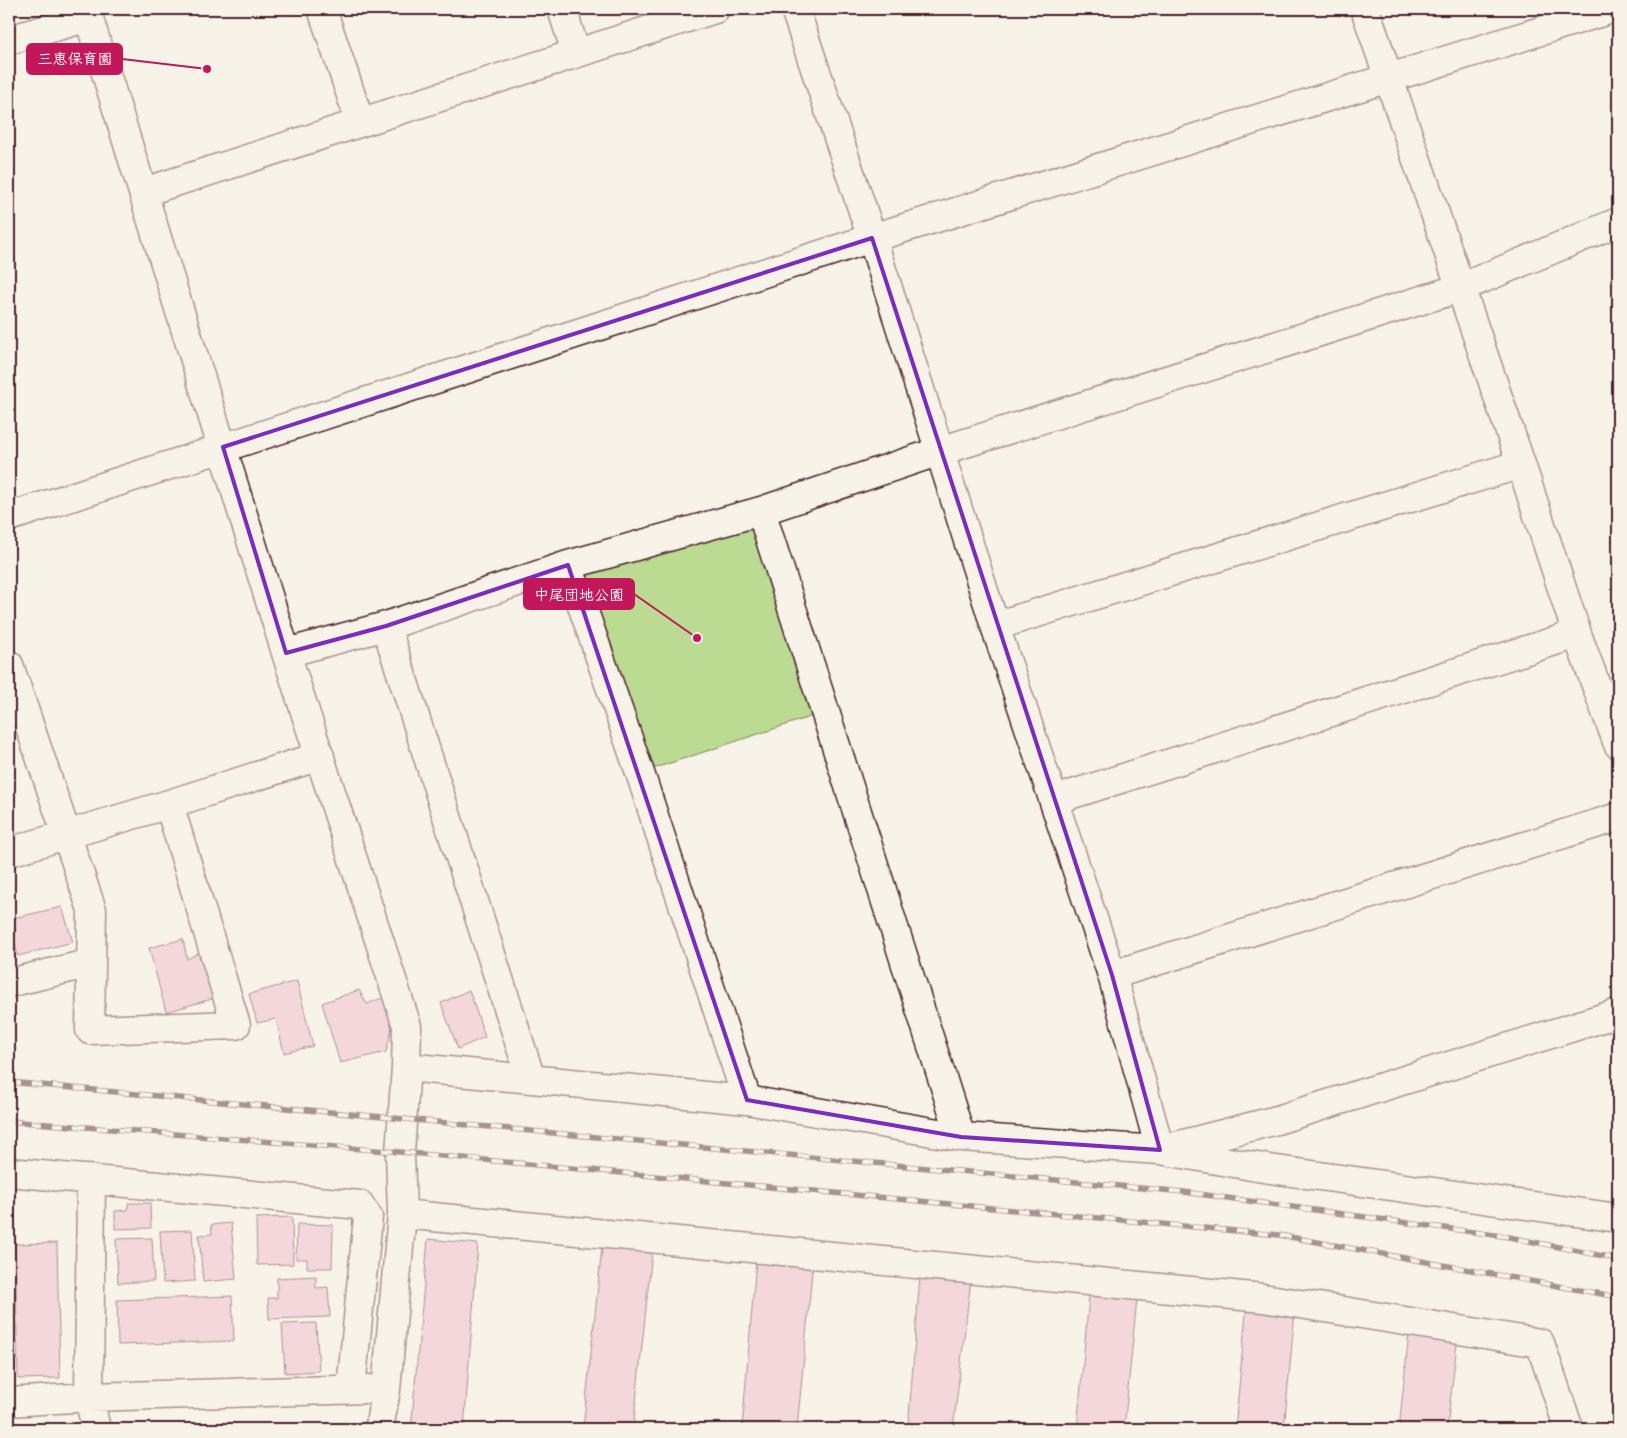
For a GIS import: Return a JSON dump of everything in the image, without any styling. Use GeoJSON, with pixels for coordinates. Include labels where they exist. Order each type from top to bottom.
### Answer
{"type":"FeatureCollection","features":[{"type":"Feature","properties":{"kind":"street"},"geometry":{"type":"LineString","coordinates":[[322,9],[360,122]]}},
{"type":"Feature","properties":{"kind":"street"},"geometry":{"type":"LineString","coordinates":[[562,9],[576,53]]}},
{"type":"Feature","properties":{"kind":"street"},"geometry":{"type":"LineString","coordinates":[[144,192],[715,9]]}},
{"type":"Feature","properties":{"kind":"street"},"geometry":{"type":"LineString","coordinates":[[795,9],[872,238],[996,626],[1112,975],[1160,1150]]}},
{"type":"Feature","properties":{"kind":"street"},"geometry":{"type":"LineString","coordinates":[[1365,9],[1578,634],[1618,744]]}},
{"type":"Feature","properties":{"kind":"street"},"geometry":{"type":"LineString","coordinates":[[9,517],[872,238],[1612,9]]}},
{"type":"Feature","properties":{"kind":"street"},"geometry":{"type":"LineString","coordinates":[[9,40],[88,13],[286,653],[407,1026],[400,1152],[402,1214],[386,1390],[379,1429]]}},
{"type":"Feature","properties":{"kind":"street"},"geometry":{"type":"LineString","coordinates":[[286,653],[386,626],[568,565],[760,511],[940,451],[1460,288],[1618,222]]}},
{"type":"Feature","properties":{"kind":"street"},"geometry":{"type":"LineString","coordinates":[[996,626],[1521,464]]}},
{"type":"Feature","properties":{"kind":"street"},"geometry":{"type":"LineString","coordinates":[[760,511],[961,1137]]}},
{"type":"Feature","properties":{"kind":"street"},"geometry":{"type":"LineString","coordinates":[[568,565],[640,773],[747,1100]]}},
{"type":"Feature","properties":{"kind":"street"},"geometry":{"type":"LineString","coordinates":[[386,626],[531,1079]]}},
{"type":"Feature","properties":{"kind":"street"},"geometry":{"type":"LineString","coordinates":[[1054,800],[1578,634]]}},
{"type":"Feature","properties":{"kind":"street"},"geometry":{"type":"LineString","coordinates":[[9,665],[92,910],[90,1030],[236,1025],[169,804]]}},
{"type":"Feature","properties":{"kind":"street"},"geometry":{"type":"LineString","coordinates":[[9,852],[320,756]]}},
{"type":"Feature","properties":{"kind":"street"},"geometry":{"type":"LineString","coordinates":[[1112,975],[1618,817]]}},
{"type":"Feature","properties":{"kind":"street"},"geometry":{"type":"LineString","coordinates":[[9,983],[91,963]]}},
{"type":"Feature","properties":{"kind":"street"},"geometry":{"type":"LineString","coordinates":[[1160,1150],[1277,1120],[1618,1013]]}},
{"type":"Feature","properties":{"kind":"street"},"geometry":{"type":"LineString","coordinates":[[406,1067],[747,1100],[961,1137],[1160,1150],[1263,1168],[1618,1218]]}},
{"type":"Feature","properties":{"kind":"street"},"geometry":{"type":"LineString","coordinates":[[1263,1168],[1262,1144],[1277,1120]]}},
{"type":"Feature","properties":{"kind":"street"},"geometry":{"type":"LineString","coordinates":[[9,1172],[360,1205],[368,1216],[351,1389]]}},
{"type":"Feature","properties":{"kind":"street"},"geometry":{"type":"LineString","coordinates":[[91,1179],[89,1398],[96,1429]]}},
{"type":"Feature","properties":{"kind":"street"},"geometry":{"type":"LineString","coordinates":[[402,1214],[1262,1298],[1540,1343],[1569,1429]]}},
{"type":"Feature","properties":{"kind":"street"},"geometry":{"type":"LineString","coordinates":[[9,1402],[351,1389],[386,1390]]}},
{"type":"Feature","properties":{"kind":"highlighted area"},"geometry":{"type":"Polygon","coordinates":[[[872,238],[1112,975],[1160,1150],[961,1137],[747,1100],[568,565],[386,626],[286,653],[223,447],[872,238]]]}},
{"type":"Feature","properties":{"kind":"green space"},"geometry":{"type":"Polygon","coordinates":[[[761,511],[825,712],[640,773],[568,565],[761,511]]]}},
{"type":"Feature","properties":{"kind":"building"},"geometry":{"type":"Polygon","coordinates":[[[62,907],[73,942],[18,956],[9,919],[62,907]]]}},
{"type":"Feature","properties":{"kind":"building"},"geometry":{"type":"Polygon","coordinates":[[[183,939],[187,959],[198,953],[215,998],[166,1012],[149,948],[183,939]]]}},
{"type":"Feature","properties":{"kind":"building"},"geometry":{"type":"Polygon","coordinates":[[[297,981],[313,1046],[284,1053],[276,1019],[257,1023],[249,994],[297,981]]]}},
{"type":"Feature","properties":{"kind":"building"},"geometry":{"type":"Polygon","coordinates":[[[359,990],[367,1004],[385,997],[393,1023],[386,1052],[340,1063],[322,1003],[359,990]]]}},
{"type":"Feature","properties":{"kind":"building"},"geometry":{"type":"Polygon","coordinates":[[[469,990],[485,1037],[458,1049],[441,1003],[469,990]]]}},
{"type":"Feature","properties":{"kind":"building"},"geometry":{"type":"Polygon","coordinates":[[[128,1203],[150,1203],[151,1228],[115,1229],[115,1211],[128,1210],[128,1203]]]}},
{"type":"Feature","properties":{"kind":"building"},"geometry":{"type":"Polygon","coordinates":[[[292,1217],[293,1264],[257,1265],[256,1218],[292,1217]]]}},
{"type":"Feature","properties":{"kind":"building"},"geometry":{"type":"Polygon","coordinates":[[[231,1223],[236,1279],[203,1282],[199,1235],[212,1234],[211,1225],[231,1223]]]}},
{"type":"Feature","properties":{"kind":"building"},"geometry":{"type":"Polygon","coordinates":[[[297,1224],[333,1225],[332,1268],[307,1268],[307,1259],[296,1259],[297,1224]]]}},
{"type":"Feature","properties":{"kind":"building"},"geometry":{"type":"Polygon","coordinates":[[[192,1230],[195,1281],[163,1283],[160,1231],[192,1230]]]}},
{"type":"Feature","properties":{"kind":"building"},"geometry":{"type":"Polygon","coordinates":[[[152,1238],[154,1281],[118,1283],[116,1239],[152,1238]]]}},
{"type":"Feature","properties":{"kind":"building"},"geometry":{"type":"Polygon","coordinates":[[[428,1239],[478,1244],[464,1429],[411,1429],[428,1239]]]}},
{"type":"Feature","properties":{"kind":"building"},"geometry":{"type":"Polygon","coordinates":[[[57,1243],[60,1378],[18,1379],[15,1244],[57,1243]]]}},
{"type":"Feature","properties":{"kind":"building"},"geometry":{"type":"Polygon","coordinates":[[[602,1247],[652,1252],[633,1429],[583,1429],[602,1247]]]}},
{"type":"Feature","properties":{"kind":"building"},"geometry":{"type":"Polygon","coordinates":[[[756,1260],[813,1262],[797,1429],[742,1429],[756,1260]]]}},
{"type":"Feature","properties":{"kind":"building"},"geometry":{"type":"Polygon","coordinates":[[[316,1276],[316,1288],[328,1287],[330,1317],[269,1319],[268,1298],[277,1298],[277,1278],[316,1276]]]}},
{"type":"Feature","properties":{"kind":"building"},"geometry":{"type":"Polygon","coordinates":[[[920,1276],[971,1279],[953,1429],[908,1429],[920,1276]]]}},
{"type":"Feature","properties":{"kind":"building"},"geometry":{"type":"Polygon","coordinates":[[[1090,1286],[1138,1288],[1124,1429],[1077,1429],[1090,1286]]]}},
{"type":"Feature","properties":{"kind":"building"},"geometry":{"type":"Polygon","coordinates":[[[232,1296],[234,1341],[118,1345],[117,1300],[232,1296]]]}},
{"type":"Feature","properties":{"kind":"building"},"geometry":{"type":"Polygon","coordinates":[[[1247,1303],[1295,1311],[1284,1429],[1235,1429],[1247,1303]]]}},
{"type":"Feature","properties":{"kind":"building"},"geometry":{"type":"Polygon","coordinates":[[[316,1323],[319,1371],[285,1373],[282,1324],[316,1323]]]}},
{"type":"Feature","properties":{"kind":"building"},"geometry":{"type":"Polygon","coordinates":[[[1410,1323],[1459,1326],[1447,1429],[1399,1429],[1410,1323]]]}},
{"type":"Feature","properties":{"kind":"railway"},"geometry":{"type":"LineString","coordinates":[[9,1082],[1184,1192],[1509,1237],[1618,1259]]}},
{"type":"Feature","properties":{"kind":"railway"},"geometry":{"type":"LineString","coordinates":[[9,1121],[400,1152],[1279,1235],[1618,1297]]}},
{"type":"Feature","properties":{"kind":"place","name":"三恵保育園"},"geometry":{"type":"Point","coordinates":[207,69]}},
{"type":"Feature","properties":{"kind":"place","name":"中尾団地公園"},"geometry":{"type":"Point","coordinates":[697,638]}}]}
